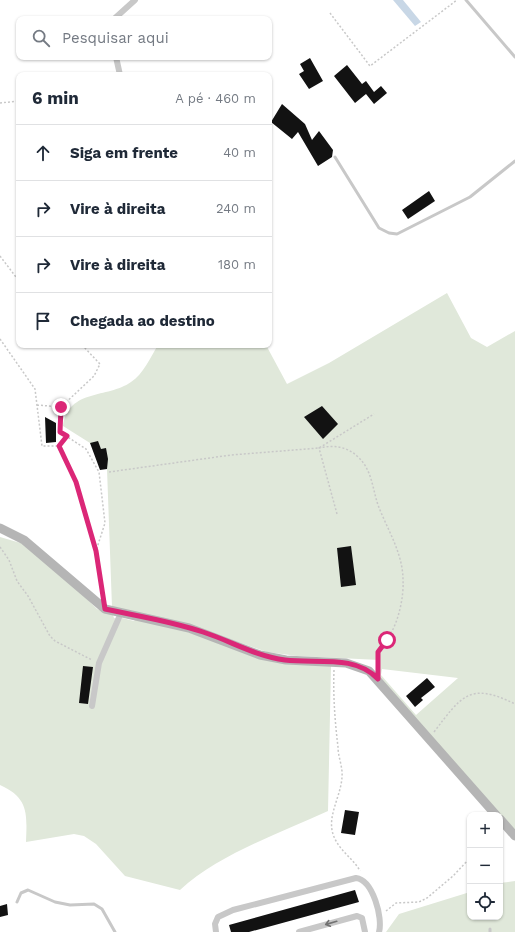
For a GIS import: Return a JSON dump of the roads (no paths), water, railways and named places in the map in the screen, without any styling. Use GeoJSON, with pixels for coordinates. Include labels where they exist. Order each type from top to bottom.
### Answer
{"type":"FeatureCollection","features":[{"type":"Feature","properties":{"kind":"street"},"geometry":{"type":"LineString","coordinates":[[117,16],[135,0]]}},
{"type":"Feature","properties":{"kind":"street"},"geometry":{"type":"LineString","coordinates":[[117,60],[119,72]]}},
{"type":"Feature","properties":{"kind":"street"},"geometry":{"type":"LineString","coordinates":[[0,528],[24,540],[105,609],[197,630],[260,655],[286,660],[335,662],[362,667],[369,670],[493,812]]}},
{"type":"Feature","properties":{"kind":"street"},"geometry":{"type":"LineString","coordinates":[[92,706],[99,663],[121,613]]}},
{"type":"Feature","properties":{"kind":"street"},"geometry":{"type":"LineString","coordinates":[[503,822],[515,836]]}},
{"type":"Feature","properties":{"kind":"street"},"geometry":{"type":"LineString","coordinates":[[216,932],[215,924],[218,916],[233,910],[348,879],[361,879],[372,896],[380,916],[379,932]]}},
{"type":"Feature","properties":{"kind":"street"},"geometry":{"type":"LineString","coordinates":[[299,932],[357,916],[362,918],[365,932]]}},
{"type":"Feature","properties":{"kind":"lane"},"geometry":{"type":"LineString","coordinates":[[466,0],[515,57]]}},
{"type":"Feature","properties":{"kind":"lane"},"geometry":{"type":"LineString","coordinates":[[335,157],[379,228],[389,233],[397,234],[470,197],[515,161]]}},
{"type":"Feature","properties":{"kind":"lane"},"geometry":{"type":"LineString","coordinates":[[18,902],[21,893],[28,890],[55,902],[70,905],[94,904],[102,909],[115,932]]}},
{"type":"Feature","properties":{"kind":"water"},"geometry":{"type":"Polygon","coordinates":[[[393,0],[403,0],[421,22],[415,26],[393,0]]]}}]}
